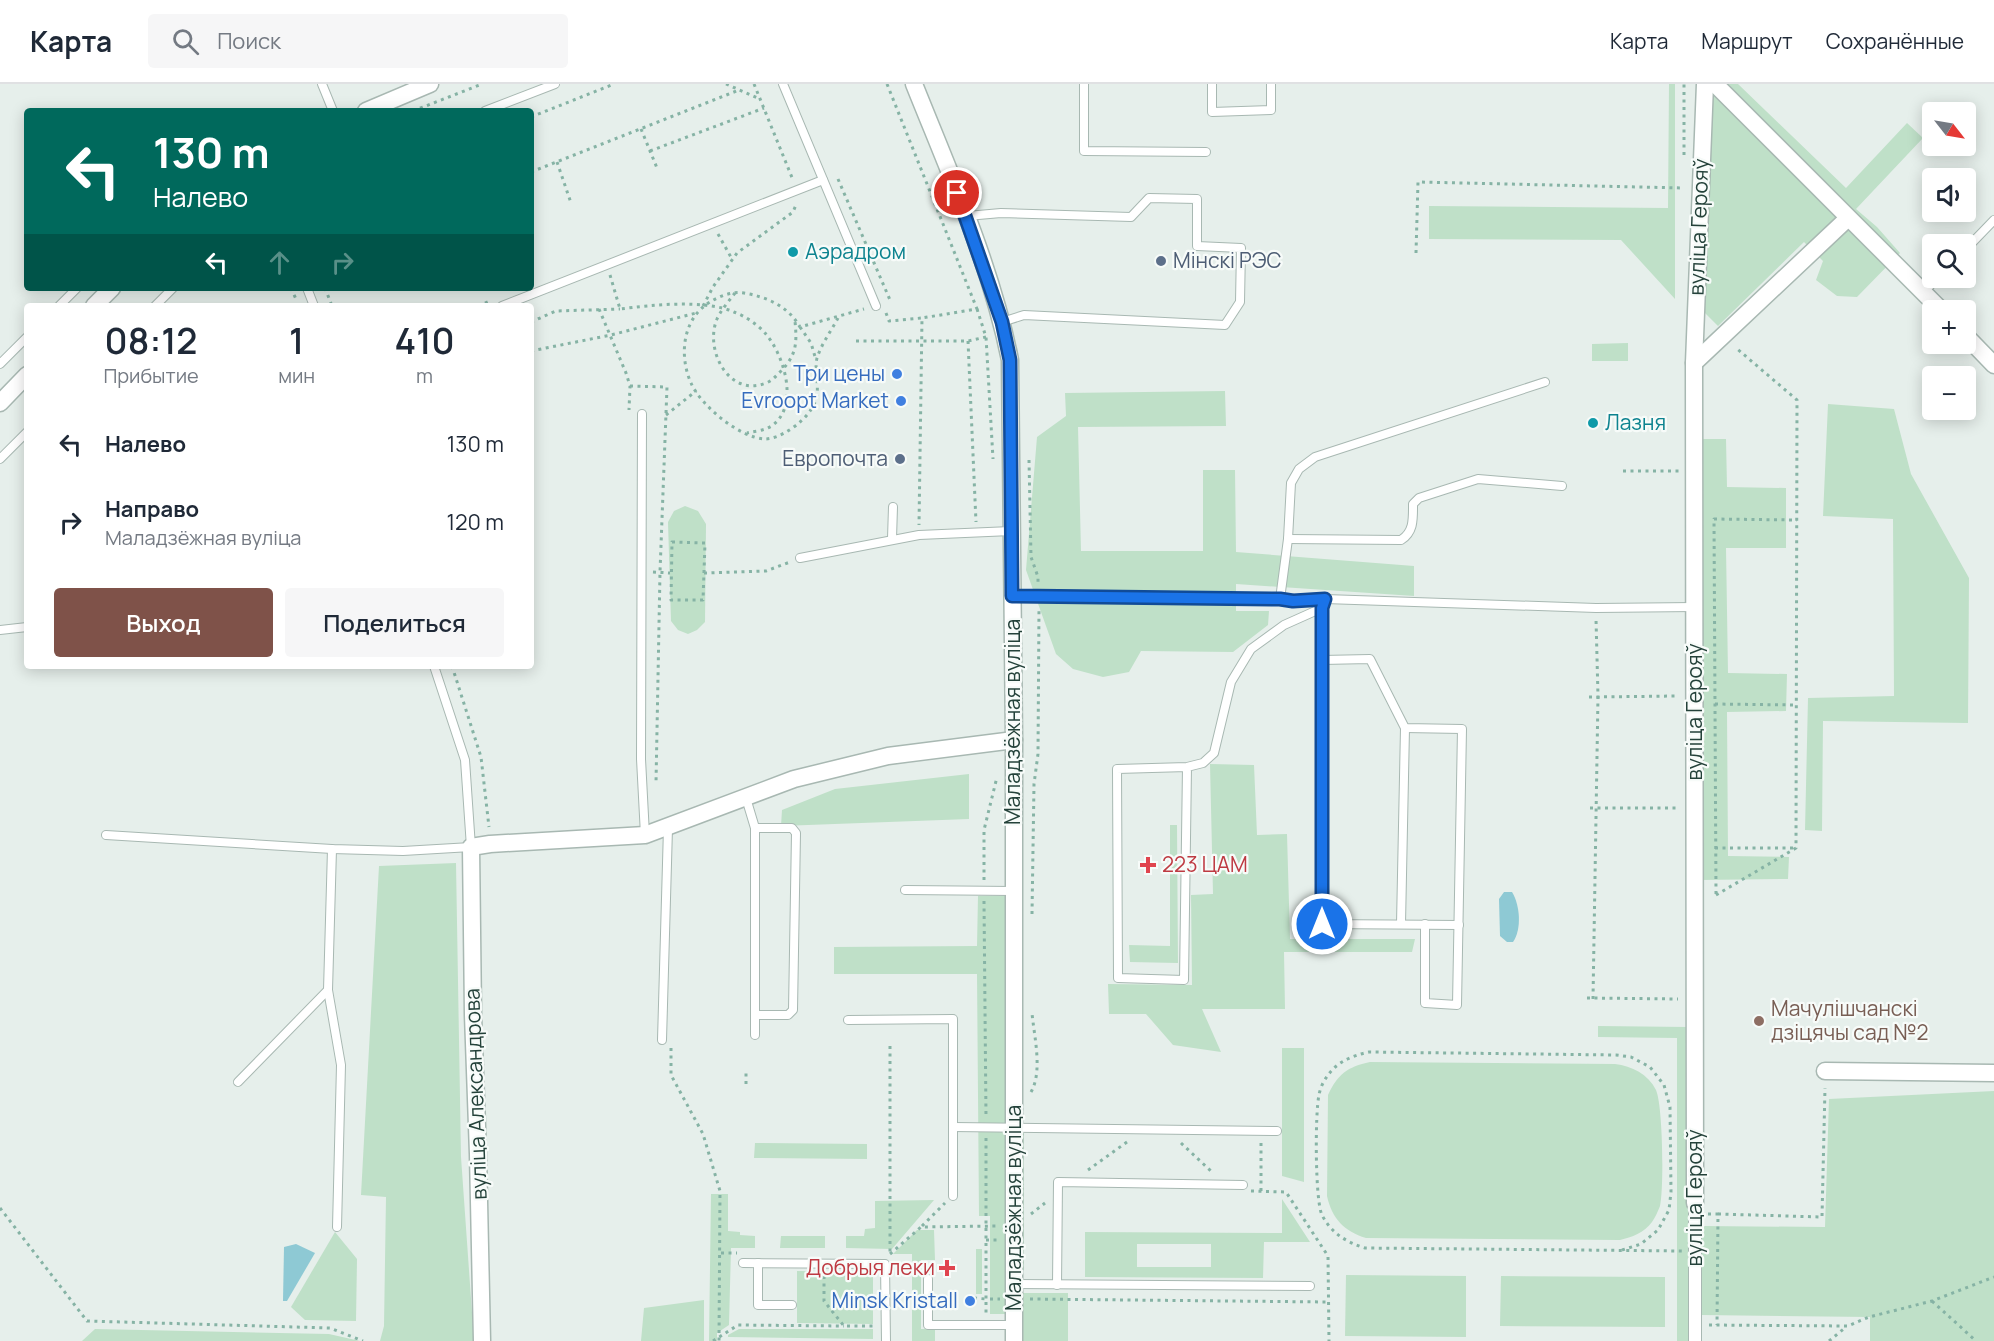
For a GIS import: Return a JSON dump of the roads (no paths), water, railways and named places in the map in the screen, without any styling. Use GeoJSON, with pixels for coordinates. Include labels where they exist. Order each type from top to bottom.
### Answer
{"type":"FeatureCollection","features":[{"type":"Feature","properties":{"kind":"street"},"geometry":{"type":"LineString","coordinates":[[373,108],[430,84]]}},
{"type":"Feature","properties":{"kind":"street","name":"Маладзёжная вуліца"},"geometry":{"type":"LineString","coordinates":[[914,84],[967,216],[1002,322],[1010,360],[1014,740],[1014,1333]]}},
{"type":"Feature","properties":{"kind":"street","name":"вуліца Герояў"},"geometry":{"type":"LineString","coordinates":[[1695,1341],[1694,363],[1705,84]]}},
{"type":"Feature","properties":{"kind":"street"},"geometry":{"type":"LineString","coordinates":[[1715,84],[1847,219],[1931,300]]}},
{"type":"Feature","properties":{"kind":"street"},"geometry":{"type":"LineString","coordinates":[[1694,363],[1847,219]]}},
{"type":"Feature","properties":{"kind":"street"},"geometry":{"type":"LineString","coordinates":[[97,303],[109,291]]}},
{"type":"Feature","properties":{"kind":"street"},"geometry":{"type":"LineString","coordinates":[[1976,346],[1994,365]]}},
{"type":"Feature","properties":{"kind":"street"},"geometry":{"type":"LineString","coordinates":[[2,398],[24,378]]}},
{"type":"Feature","properties":{"kind":"street"},"geometry":{"type":"LineString","coordinates":[[471,848],[490,844],[645,835],[794,779],[888,756],[1014,740]]}},
{"type":"Feature","properties":{"kind":"street","name":"вуліца Александрова"},"geometry":{"type":"LineString","coordinates":[[471,848],[482,1341]]}},
{"type":"Feature","properties":{"kind":"street"},"geometry":{"type":"LineString","coordinates":[[1825,1071],[1994,1073]]}},
{"type":"Feature","properties":{"kind":"lane"},"geometry":{"type":"LineString","coordinates":[[322,84],[332,108]]}},
{"type":"Feature","properties":{"kind":"lane"},"geometry":{"type":"LineString","coordinates":[[493,108],[555,84]]}},
{"type":"Feature","properties":{"kind":"lane"},"geometry":{"type":"LineString","coordinates":[[783,84],[876,306]]}},
{"type":"Feature","properties":{"kind":"lane"},"geometry":{"type":"LineString","coordinates":[[1084,84],[1084,151],[1206,152]]}},
{"type":"Feature","properties":{"kind":"lane"},"geometry":{"type":"LineString","coordinates":[[1212,84],[1212,112],[1271,110],[1271,84]]}},
{"type":"Feature","properties":{"kind":"lane"},"geometry":{"type":"LineString","coordinates":[[510,303],[823,180]]}},
{"type":"Feature","properties":{"kind":"lane"},"geometry":{"type":"LineString","coordinates":[[967,216],[1001,213],[1131,217],[1149,198],[1197,199],[1197,246],[1240,248],[1239,302],[1224,325],[1024,315],[1002,322]]}},
{"type":"Feature","properties":{"kind":"lane"},"geometry":{"type":"LineString","coordinates":[[1976,239],[1994,220]]}},
{"type":"Feature","properties":{"kind":"lane"},"geometry":{"type":"LineString","coordinates":[[1923,292],[1927,288]]}},
{"type":"Feature","properties":{"kind":"lane"},"geometry":{"type":"LineString","coordinates":[[61,303],[73,291]]}},
{"type":"Feature","properties":{"kind":"lane"},"geometry":{"type":"LineString","coordinates":[[158,303],[170,291]]}},
{"type":"Feature","properties":{"kind":"lane"},"geometry":{"type":"LineString","coordinates":[[0,364],[24,340]]}},
{"type":"Feature","properties":{"kind":"lane"},"geometry":{"type":"LineString","coordinates":[[1280,599],[1288,539],[1291,483],[1299,469],[1315,457],[1545,382]]}},
{"type":"Feature","properties":{"kind":"lane"},"geometry":{"type":"LineString","coordinates":[[642,414],[641,759],[645,835]]}},
{"type":"Feature","properties":{"kind":"lane"},"geometry":{"type":"LineString","coordinates":[[0,459],[24,435]]}},
{"type":"Feature","properties":{"kind":"lane"},"geometry":{"type":"LineString","coordinates":[[1288,539],[1401,540],[1411,530],[1413,504],[1419,498],[1478,479],[1562,486]]}},
{"type":"Feature","properties":{"kind":"lane"},"geometry":{"type":"LineString","coordinates":[[892,507],[892,539]]}},
{"type":"Feature","properties":{"kind":"lane"},"geometry":{"type":"LineString","coordinates":[[800,558],[919,535],[1011,531]]}},
{"type":"Feature","properties":{"kind":"lane"},"geometry":{"type":"LineString","coordinates":[[1012,596],[1293,601],[1325,599],[1596,608],[1695,607]]}},
{"type":"Feature","properties":{"kind":"lane"},"geometry":{"type":"LineString","coordinates":[[1325,599],[1322,608],[1322,924],[1459,925]]}},
{"type":"Feature","properties":{"kind":"lane"},"geometry":{"type":"LineString","coordinates":[[1187,767],[1184,980],[1118,978],[1117,769],[1187,767],[1203,763],[1214,753],[1231,682],[1251,649],[1284,625],[1322,608]]}},
{"type":"Feature","properties":{"kind":"lane"},"geometry":{"type":"LineString","coordinates":[[0,630],[24,627]]}},
{"type":"Feature","properties":{"kind":"lane"},"geometry":{"type":"LineString","coordinates":[[1322,660],[1370,659],[1405,728],[1401,924]]}},
{"type":"Feature","properties":{"kind":"lane"},"geometry":{"type":"LineString","coordinates":[[106,835],[332,849],[403,851],[471,848],[465,760],[435,669]]}},
{"type":"Feature","properties":{"kind":"lane"},"geometry":{"type":"LineString","coordinates":[[1405,728],[1462,729],[1457,1005],[1425,1003],[1425,924]]}},
{"type":"Feature","properties":{"kind":"lane"},"geometry":{"type":"LineString","coordinates":[[746,798],[755,828],[755,1035]]}},
{"type":"Feature","properties":{"kind":"lane"},"geometry":{"type":"LineString","coordinates":[[662,1040],[668,828]]}},
{"type":"Feature","properties":{"kind":"lane"},"geometry":{"type":"LineString","coordinates":[[755,828],[792,828],[796,833],[793,1010],[788,1015],[755,1015]]}},
{"type":"Feature","properties":{"kind":"lane"},"geometry":{"type":"LineString","coordinates":[[332,849],[328,990],[341,1065],[337,1227]]}},
{"type":"Feature","properties":{"kind":"lane"},"geometry":{"type":"LineString","coordinates":[[905,890],[1013,891]]}},
{"type":"Feature","properties":{"kind":"lane"},"geometry":{"type":"LineString","coordinates":[[238,1082],[328,990]]}},
{"type":"Feature","properties":{"kind":"lane"},"geometry":{"type":"LineString","coordinates":[[848,1020],[953,1019],[953,1196]]}},
{"type":"Feature","properties":{"kind":"lane"},"geometry":{"type":"LineString","coordinates":[[953,1127],[1277,1131]]}},
{"type":"Feature","properties":{"kind":"lane"},"geometry":{"type":"LineString","coordinates":[[1057,1285],[1058,1182],[1243,1185]]}},
{"type":"Feature","properties":{"kind":"lane"},"geometry":{"type":"LineString","coordinates":[[743,1263],[885,1264],[886,1341]]}},
{"type":"Feature","properties":{"kind":"lane"},"geometry":{"type":"LineString","coordinates":[[758,1263],[758,1305],[792,1305]]}},
{"type":"Feature","properties":{"kind":"lane"},"geometry":{"type":"LineString","coordinates":[[928,1279],[928,1324],[1014,1333]]}},
{"type":"Feature","properties":{"kind":"lane"},"geometry":{"type":"LineString","coordinates":[[1014,1291],[1057,1285],[1310,1286]]}},
{"type":"Feature","properties":{"kind":"water"},"geometry":{"type":"Polygon","coordinates":[[[1504,892],[1512,892],[1518,910],[1518,931],[1513,942],[1507,942],[1500,936],[1499,899],[1504,892]]]}},
{"type":"Feature","properties":{"kind":"water"},"geometry":{"type":"Polygon","coordinates":[[[296,1244],[315,1253],[287,1301],[283,1301],[284,1247],[296,1244]]]}},
{"type":"Feature","properties":{"kind":"place","name":"Аэрадром"},"geometry":{"type":"Point","coordinates":[793,252]}},
{"type":"Feature","properties":{"kind":"place","name":"Мінскі РЭС"},"geometry":{"type":"Point","coordinates":[1161,261]}},
{"type":"Feature","properties":{"kind":"place","name":"Три цены"},"geometry":{"type":"Point","coordinates":[897,374]}},
{"type":"Feature","properties":{"kind":"place","name":"Evroopt Market"},"geometry":{"type":"Point","coordinates":[901,401]}},
{"type":"Feature","properties":{"kind":"place","name":"Лазня"},"geometry":{"type":"Point","coordinates":[1593,423]}},
{"type":"Feature","properties":{"kind":"place","name":"Европочта"},"geometry":{"type":"Point","coordinates":[900,459]}},
{"type":"Feature","properties":{"kind":"place","name":"223 ЦAM"},"geometry":{"type":"Point","coordinates":[1148,865]}},
{"type":"Feature","properties":{"kind":"place","name":"Мачулішчанскі дзіцячы сад №2"},"geometry":{"type":"Point","coordinates":[1759,1021]}},
{"type":"Feature","properties":{"kind":"place","name":"Добрыя леки"},"geometry":{"type":"Point","coordinates":[947,1268]}},
{"type":"Feature","properties":{"kind":"place","name":"Minsk Kristall"},"geometry":{"type":"Point","coordinates":[970,1301]}}]}
